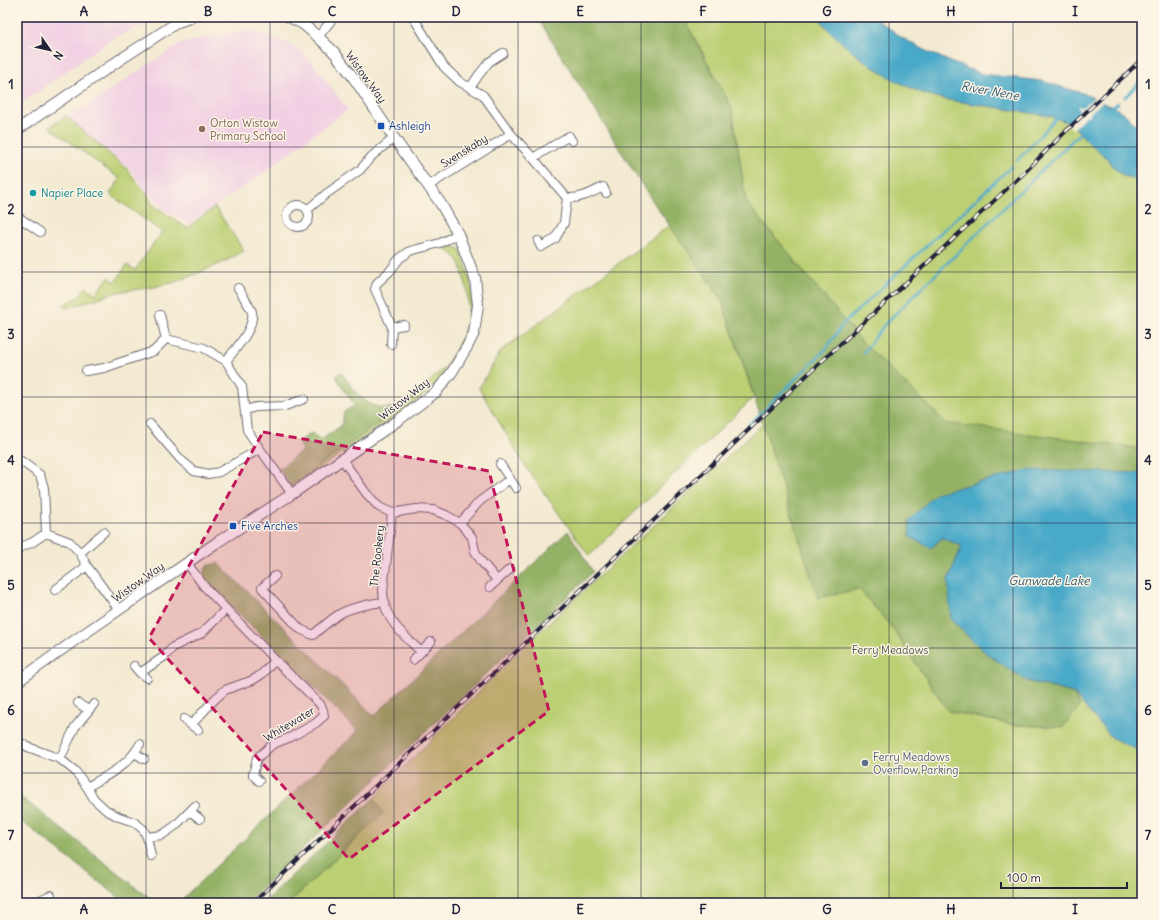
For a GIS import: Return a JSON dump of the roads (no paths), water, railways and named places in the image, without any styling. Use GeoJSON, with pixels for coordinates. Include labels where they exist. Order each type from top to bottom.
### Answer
{"type":"FeatureCollection","features":[{"type":"Feature","properties":{"kind":"street"},"geometry":{"type":"LineString","coordinates":[[17,130],[178,22],[192,17]]}},
{"type":"Feature","properties":{"kind":"street","name":"Wistow Way"},"geometry":{"type":"LineString","coordinates":[[17,682],[66,646],[236,529],[292,494],[400,419],[436,392],[452,372],[468,347],[474,334],[478,305],[475,278],[458,234],[441,204],[334,52],[303,24],[289,17]]}},
{"type":"Feature","properties":{"kind":"street"},"geometry":{"type":"LineString","coordinates":[[318,37],[334,17]]}},
{"type":"Feature","properties":{"kind":"street"},"geometry":{"type":"LineString","coordinates":[[412,17],[444,67],[460,82],[483,95],[511,134],[567,198],[575,199],[585,196],[603,187]]}},
{"type":"Feature","properties":{"kind":"street"},"geometry":{"type":"LineString","coordinates":[[470,88],[489,62],[503,53]]}},
{"type":"Feature","properties":{"kind":"street","name":"Svenskaby"},"geometry":{"type":"LineString","coordinates":[[428,186],[511,134]]}},
{"type":"Feature","properties":{"kind":"street"},"geometry":{"type":"LineString","coordinates":[[533,158],[569,137]]}},
{"type":"Feature","properties":{"kind":"street"},"geometry":{"type":"LineString","coordinates":[[307,210],[326,194],[360,170],[372,156],[394,138]]}},
{"type":"Feature","properties":{"kind":"street"},"geometry":{"type":"LineString","coordinates":[[538,241],[541,247],[555,239],[564,223],[567,198]]}},
{"type":"Feature","properties":{"kind":"street"},"geometry":{"type":"LineString","coordinates":[[17,216],[40,232]]}},
{"type":"Feature","properties":{"kind":"street"},"geometry":{"type":"LineString","coordinates":[[391,344],[392,327],[375,289],[377,282],[390,271],[399,259],[410,251],[440,243],[458,234]]}},
{"type":"Feature","properties":{"kind":"street"},"geometry":{"type":"LineString","coordinates":[[226,361],[247,334],[251,323],[252,312],[238,288]]}},
{"type":"Feature","properties":{"kind":"street"},"geometry":{"type":"LineString","coordinates":[[160,315],[166,339]]}},
{"type":"Feature","properties":{"kind":"street"},"geometry":{"type":"LineString","coordinates":[[392,327],[404,325]]}},
{"type":"Feature","properties":{"kind":"street"},"geometry":{"type":"LineString","coordinates":[[166,339],[204,348],[226,361],[242,387],[248,430],[292,494]]}},
{"type":"Feature","properties":{"kind":"street"},"geometry":{"type":"LineString","coordinates":[[86,371],[104,368],[154,351],[166,339]]}},
{"type":"Feature","properties":{"kind":"street"},"geometry":{"type":"LineString","coordinates":[[245,410],[256,407],[285,406],[304,399]]}},
{"type":"Feature","properties":{"kind":"street"},"geometry":{"type":"LineString","coordinates":[[150,424],[181,460],[194,471],[208,474],[219,472],[260,449]]}},
{"type":"Feature","properties":{"kind":"street"},"geometry":{"type":"LineString","coordinates":[[17,458],[40,475],[44,488],[46,533]]}},
{"type":"Feature","properties":{"kind":"street","name":"The Rookery"},"geometry":{"type":"LineString","coordinates":[[342,459],[366,493],[380,507],[392,513],[416,509],[433,510],[460,523],[472,537],[475,551],[481,561],[497,580]]}},
{"type":"Feature","properties":{"kind":"street"},"geometry":{"type":"LineString","coordinates":[[500,464],[516,488]]}},
{"type":"Feature","properties":{"kind":"street"},"geometry":{"type":"LineString","coordinates":[[460,523],[480,501],[510,479]]}},
{"type":"Feature","properties":{"kind":"street","name":"The Rookery"},"geometry":{"type":"LineString","coordinates":[[392,513],[383,591],[386,612],[394,624],[421,652]]}},
{"type":"Feature","properties":{"kind":"street"},"geometry":{"type":"LineString","coordinates":[[80,552],[104,532]]}},
{"type":"Feature","properties":{"kind":"street"},"geometry":{"type":"LineString","coordinates":[[17,549],[33,542],[46,533]]}},
{"type":"Feature","properties":{"kind":"street"},"geometry":{"type":"LineString","coordinates":[[46,533],[70,542],[80,552],[87,566],[119,610]]}},
{"type":"Feature","properties":{"kind":"street","name":"Whitewater"},"geometry":{"type":"LineString","coordinates":[[187,563],[203,585],[275,660],[320,704],[323,710],[324,716],[316,723],[292,737],[273,744],[257,758],[253,777]]}},
{"type":"Feature","properties":{"kind":"street"},"geometry":{"type":"LineString","coordinates":[[56,590],[87,566]]}},
{"type":"Feature","properties":{"kind":"street"},"geometry":{"type":"LineString","coordinates":[[490,587],[510,569]]}},
{"type":"Feature","properties":{"kind":"street","name":"The Rookery"},"geometry":{"type":"LineString","coordinates":[[275,576],[262,588],[300,629],[313,635],[339,614],[360,606],[384,602]]}},
{"type":"Feature","properties":{"kind":"street"},"geometry":{"type":"LineString","coordinates":[[134,666],[144,675],[173,647],[202,632],[226,609]]}},
{"type":"Feature","properties":{"kind":"street"},"geometry":{"type":"LineString","coordinates":[[413,660],[431,642]]}},
{"type":"Feature","properties":{"kind":"street"},"geometry":{"type":"LineString","coordinates":[[198,730],[188,722],[225,690],[253,680],[262,674],[275,660]]}},
{"type":"Feature","properties":{"kind":"street"},"geometry":{"type":"LineString","coordinates":[[60,759],[75,727],[91,707],[78,703]]}},
{"type":"Feature","properties":{"kind":"street"},"geometry":{"type":"LineString","coordinates":[[17,741],[28,747],[60,759],[75,771],[88,787],[94,799],[106,810],[119,817],[134,822],[143,829],[147,838],[151,856]]}},
{"type":"Feature","properties":{"kind":"street"},"geometry":{"type":"LineString","coordinates":[[88,787],[126,762],[135,753],[140,744]]}},
{"type":"Feature","properties":{"kind":"street"},"geometry":{"type":"LineString","coordinates":[[135,753],[144,759]]}},
{"type":"Feature","properties":{"kind":"street"},"geometry":{"type":"LineString","coordinates":[[147,838],[162,835],[175,826],[193,809],[200,819]]}},
{"type":"Feature","properties":{"kind":"street"},"geometry":{"type":"LineString","coordinates":[[33,903],[51,895]]}},
{"type":"Feature","properties":{"kind":"water","name":"River Nene"},"geometry":{"type":"Polygon","coordinates":[[[818,17],[874,17],[901,37],[922,49],[982,74],[1042,81],[1085,94],[1114,107],[1125,114],[1142,131],[1142,181],[1124,176],[1112,166],[1107,158],[1087,141],[1074,126],[1064,121],[1050,116],[944,99],[917,91],[901,83],[869,64],[841,42],[818,17]]]}},
{"type":"Feature","properties":{"kind":"water","name":"Gunwade Lake"},"geometry":{"type":"Polygon","coordinates":[[[1028,470],[1142,473],[1142,752],[1112,738],[1073,693],[1027,681],[987,654],[951,620],[948,580],[962,546],[942,538],[931,548],[910,537],[909,520],[936,493],[1028,470]]]}},
{"type":"Feature","properties":{"kind":"waterway"},"geometry":{"type":"LineString","coordinates":[[1125,97],[1142,80]]}},
{"type":"Feature","properties":{"kind":"waterway"},"geometry":{"type":"LineString","coordinates":[[1111,109],[1118,103]]}},
{"type":"Feature","properties":{"kind":"waterway"},"geometry":{"type":"LineString","coordinates":[[1017,161],[1058,116]]}},
{"type":"Feature","properties":{"kind":"waterway"},"geometry":{"type":"LineString","coordinates":[[863,353],[885,324],[1082,131]]}},
{"type":"Feature","properties":{"kind":"waterway"},"geometry":{"type":"LineString","coordinates":[[746,428],[826,349],[843,324],[1012,166]]}},
{"type":"Feature","properties":{"kind":"railway"},"geometry":{"type":"LineString","coordinates":[[253,903],[763,416],[1025,172],[1142,59]]}},
{"type":"Feature","properties":{"kind":"place","name":"Ashleigh"},"geometry":{"type":"Point","coordinates":[381,126]}},
{"type":"Feature","properties":{"kind":"place","name":"Orton Wistow Primary School"},"geometry":{"type":"Point","coordinates":[202,129]}},
{"type":"Feature","properties":{"kind":"place","name":"Napier Place"},"geometry":{"type":"Point","coordinates":[33,193]}},
{"type":"Feature","properties":{"kind":"place","name":"Five Arches"},"geometry":{"type":"Point","coordinates":[233,526]}},
{"type":"Feature","properties":{"kind":"place","name":"Ferry Meadows Overflow Parking"},"geometry":{"type":"Point","coordinates":[865,763]}},
{"type":"Feature","properties":{"kind":"park label","name":"Ferry Meadows"},"geometry":{"type":"Point","coordinates":[890,650]}}]}
